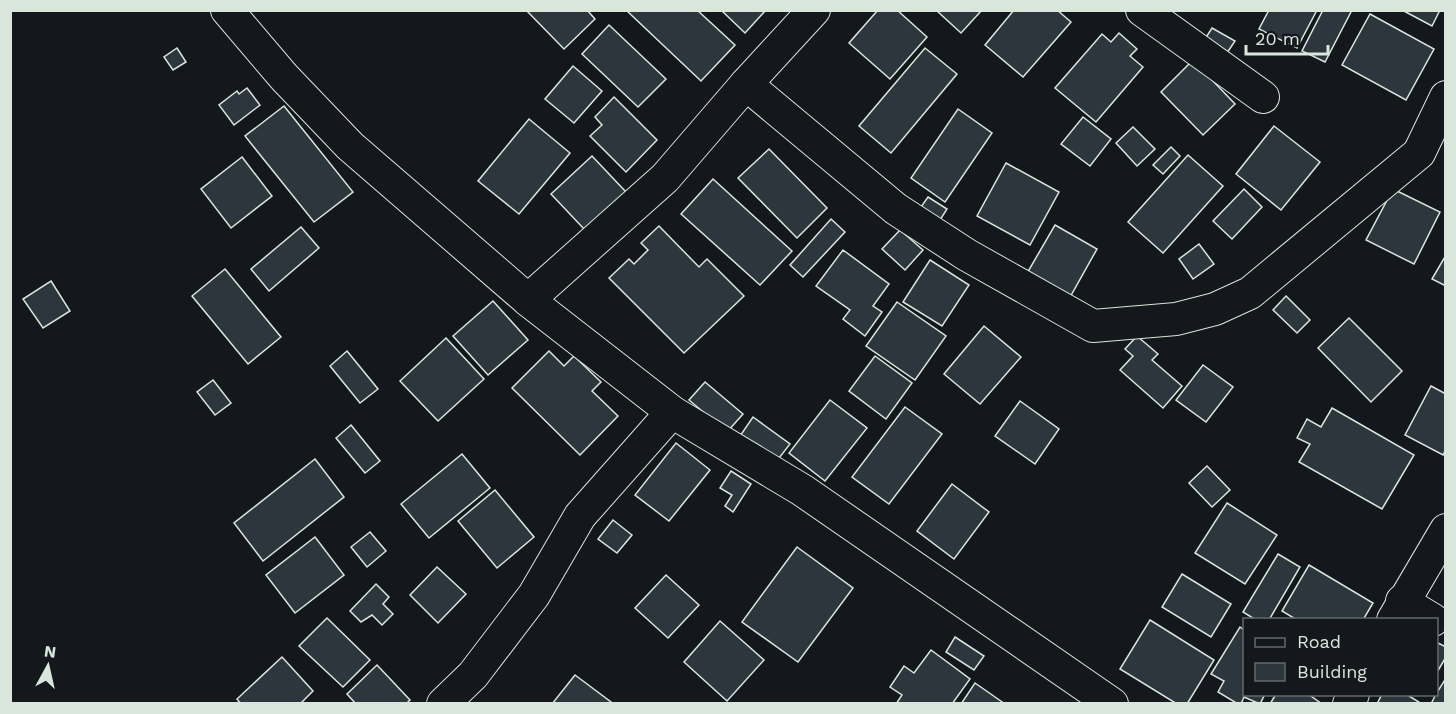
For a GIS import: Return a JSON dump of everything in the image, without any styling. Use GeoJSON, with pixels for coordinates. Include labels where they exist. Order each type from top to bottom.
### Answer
{"type":"FeatureCollection","features":[{"type":"Feature","properties":{"kind":"street"},"geometry":{"type":"LineString","coordinates":[[228,10],[284,77],[350,146],[528,300],[672,412],[802,489],[1112,704]]}},
{"type":"Feature","properties":{"kind":"street"},"geometry":{"type":"LineString","coordinates":[[528,300],[665,178],[814,10]]}},
{"type":"Feature","properties":{"kind":"street"},"geometry":{"type":"LineString","coordinates":[[1142,10],[1263,97]]}},
{"type":"Feature","properties":{"kind":"street"},"geometry":{"type":"LineString","coordinates":[[746,84],[896,209],[967,255],[1093,326],[1176,319],[1215,309],[1250,293],[1419,153],[1446,97]]}},
{"type":"Feature","properties":{"kind":"street"},"geometry":{"type":"LineString","coordinates":[[443,704],[473,675],[534,595],[580,516],[672,412]]}},
{"type":"Feature","properties":{"kind":"street"},"geometry":{"type":"LineString","coordinates":[[1425,618],[1397,610],[1446,530]]}},
{"type":"Feature","properties":{"kind":"building"},"geometry":{"type":"Polygon","coordinates":[[[526,10],[587,10],[595,19],[564,49],[526,10]]]}},
{"type":"Feature","properties":{"kind":"building"},"geometry":{"type":"Polygon","coordinates":[[[626,10],[697,10],[735,45],[701,81],[626,10]]]}},
{"type":"Feature","properties":{"kind":"building"},"geometry":{"type":"Polygon","coordinates":[[[721,10],[766,10],[745,33],[721,10]]]}},
{"type":"Feature","properties":{"kind":"building"},"geometry":{"type":"Polygon","coordinates":[[[878,10],[897,10],[927,37],[890,79],[849,43],[878,10]]]}},
{"type":"Feature","properties":{"kind":"building"},"geometry":{"type":"Polygon","coordinates":[[[936,10],[982,10],[961,33],[936,10]]]}},
{"type":"Feature","properties":{"kind":"building"},"geometry":{"type":"Polygon","coordinates":[[[1014,10],[1057,10],[1071,22],[1023,77],[985,45],[1014,10]]]}},
{"type":"Feature","properties":{"kind":"building"},"geometry":{"type":"Polygon","coordinates":[[[1269,10],[1317,10],[1297,48],[1259,29],[1269,10]]]}},
{"type":"Feature","properties":{"kind":"building"},"geometry":{"type":"Polygon","coordinates":[[[1323,10],[1352,10],[1325,62],[1302,51],[1323,10]]]}},
{"type":"Feature","properties":{"kind":"building"},"geometry":{"type":"Polygon","coordinates":[[[1402,10],[1440,10],[1432,26],[1402,10]]]}},
{"type":"Feature","properties":{"kind":"building"},"geometry":{"type":"Polygon","coordinates":[[[1370,14],[1434,49],[1406,100],[1342,65],[1370,14]]]}},
{"type":"Feature","properties":{"kind":"building"},"geometry":{"type":"Polygon","coordinates":[[[609,25],[666,79],[638,107],[582,54],[609,25]]]}},
{"type":"Feature","properties":{"kind":"building"},"geometry":{"type":"Polygon","coordinates":[[[1212,28],[1235,41],[1227,53],[1205,39],[1212,28]]]}},
{"type":"Feature","properties":{"kind":"building"},"geometry":{"type":"Polygon","coordinates":[[[1119,33],[1137,49],[1130,56],[1143,67],[1096,122],[1055,88],[1102,34],[1111,42],[1119,33]]]}},
{"type":"Feature","properties":{"kind":"building"},"geometry":{"type":"Polygon","coordinates":[[[177,48],[186,62],[173,70],[164,57],[177,48]]]}},
{"type":"Feature","properties":{"kind":"building"},"geometry":{"type":"Polygon","coordinates":[[[925,48],[957,74],[891,153],[859,126],[925,48]]]}},
{"type":"Feature","properties":{"kind":"building"},"geometry":{"type":"Polygon","coordinates":[[[1193,60],[1235,104],[1203,135],[1161,92],[1193,60]]]}},
{"type":"Feature","properties":{"kind":"building"},"geometry":{"type":"Polygon","coordinates":[[[573,66],[602,91],[574,123],[545,99],[573,66]]]}},
{"type":"Feature","properties":{"kind":"building"},"geometry":{"type":"Polygon","coordinates":[[[247,88],[260,105],[234,125],[219,105],[237,91],[239,94],[247,88]]]}},
{"type":"Feature","properties":{"kind":"building"},"geometry":{"type":"Polygon","coordinates":[[[614,97],[657,140],[626,172],[590,136],[602,125],[595,117],[614,97]]]}},
{"type":"Feature","properties":{"kind":"building"},"geometry":{"type":"Polygon","coordinates":[[[284,106],[353,192],[314,222],[245,136],[284,106]]]}},
{"type":"Feature","properties":{"kind":"building"},"geometry":{"type":"Polygon","coordinates":[[[958,109],[992,133],[945,202],[911,178],[958,109]]]}},
{"type":"Feature","properties":{"kind":"building"},"geometry":{"type":"Polygon","coordinates":[[[1083,117],[1111,139],[1090,166],[1061,144],[1083,117]]]}},
{"type":"Feature","properties":{"kind":"building"},"geometry":{"type":"Polygon","coordinates":[[[529,119],[570,153],[519,214],[478,181],[529,119]]]}},
{"type":"Feature","properties":{"kind":"building"},"geometry":{"type":"Polygon","coordinates":[[[1274,126],[1320,162],[1281,210],[1236,174],[1274,126]]]}},
{"type":"Feature","properties":{"kind":"building"},"geometry":{"type":"Polygon","coordinates":[[[1133,127],[1155,149],[1137,166],[1116,143],[1133,127]]]}},
{"type":"Feature","properties":{"kind":"building"},"geometry":{"type":"Polygon","coordinates":[[[1171,147],[1180,156],[1163,174],[1153,165],[1171,147]]]}},
{"type":"Feature","properties":{"kind":"building"},"geometry":{"type":"Polygon","coordinates":[[[769,149],[827,208],[797,238],[738,178],[769,149]]]}},
{"type":"Feature","properties":{"kind":"building"},"geometry":{"type":"Polygon","coordinates":[[[1188,155],[1223,186],[1163,253],[1128,222],[1188,155]]]}},
{"type":"Feature","properties":{"kind":"building"},"geometry":{"type":"Polygon","coordinates":[[[592,156],[626,192],[585,230],[551,194],[592,156]]]}},
{"type":"Feature","properties":{"kind":"building"},"geometry":{"type":"Polygon","coordinates":[[[242,157],[272,196],[231,228],[201,189],[242,157]]]}},
{"type":"Feature","properties":{"kind":"building"},"geometry":{"type":"Polygon","coordinates":[[[1006,163],[1059,192],[1030,245],[977,216],[1006,163]]]}},
{"type":"Feature","properties":{"kind":"building"},"geometry":{"type":"Polygon","coordinates":[[[713,179],[792,251],[760,285],[681,214],[713,179]]]}},
{"type":"Feature","properties":{"kind":"building"},"geometry":{"type":"Polygon","coordinates":[[[1244,189],[1262,207],[1232,239],[1213,221],[1244,189]]]}},
{"type":"Feature","properties":{"kind":"building"},"geometry":{"type":"Polygon","coordinates":[[[1393,189],[1440,212],[1414,264],[1366,240],[1393,189]]]}},
{"type":"Feature","properties":{"kind":"building"},"geometry":{"type":"Polygon","coordinates":[[[928,197],[947,209],[940,220],[921,207],[928,197]]]}},
{"type":"Feature","properties":{"kind":"building"},"geometry":{"type":"Polygon","coordinates":[[[831,219],[845,232],[803,277],[790,265],[831,219]]]}},
{"type":"Feature","properties":{"kind":"building"},"geometry":{"type":"Polygon","coordinates":[[[1055,225],[1097,249],[1069,299],[1026,275],[1055,225]]]}},
{"type":"Feature","properties":{"kind":"building"},"geometry":{"type":"Polygon","coordinates":[[[659,226],[699,267],[707,259],[744,296],[684,353],[609,278],[629,259],[634,264],[648,250],[641,243],[659,226]]]}},
{"type":"Feature","properties":{"kind":"building"},"geometry":{"type":"Polygon","coordinates":[[[301,227],[319,248],[269,291],[251,269],[301,227]]]}},
{"type":"Feature","properties":{"kind":"building"},"geometry":{"type":"Polygon","coordinates":[[[900,230],[923,250],[905,270],[882,249],[900,230]]]}},
{"type":"Feature","properties":{"kind":"building"},"geometry":{"type":"Polygon","coordinates":[[[1199,244],[1214,264],[1193,279],[1179,259],[1199,244]]]}},
{"type":"Feature","properties":{"kind":"building"},"geometry":{"type":"Polygon","coordinates":[[[843,250],[889,284],[873,306],[882,312],[865,336],[843,319],[850,310],[816,286],[843,250]]]}},
{"type":"Feature","properties":{"kind":"building"},"geometry":{"type":"Polygon","coordinates":[[[1446,255],[1446,286],[1432,279],[1446,255]]]}},
{"type":"Feature","properties":{"kind":"building"},"geometry":{"type":"Polygon","coordinates":[[[930,260],[969,285],[942,326],[903,302],[930,260]]]}},
{"type":"Feature","properties":{"kind":"building"},"geometry":{"type":"Polygon","coordinates":[[[225,269],[281,337],[248,364],[192,296],[225,269]]]}},
{"type":"Feature","properties":{"kind":"building"},"geometry":{"type":"Polygon","coordinates":[[[51,281],[70,311],[43,328],[23,299],[51,281]]]}},
{"type":"Feature","properties":{"kind":"building"},"geometry":{"type":"Polygon","coordinates":[[[1286,296],[1310,320],[1297,333],[1273,310],[1286,296]]]}},
{"type":"Feature","properties":{"kind":"building"},"geometry":{"type":"Polygon","coordinates":[[[493,301],[528,340],[488,375],[453,336],[493,301]]]}},
{"type":"Feature","properties":{"kind":"building"},"geometry":{"type":"Polygon","coordinates":[[[897,302],[946,336],[915,380],[866,346],[897,302]]]}},
{"type":"Feature","properties":{"kind":"building"},"geometry":{"type":"Polygon","coordinates":[[[1349,318],[1402,371],[1371,402],[1318,348],[1349,318]]]}},
{"type":"Feature","properties":{"kind":"building"},"geometry":{"type":"Polygon","coordinates":[[[984,326],[1021,357],[980,404],[944,374],[984,326]]]}},
{"type":"Feature","properties":{"kind":"building"},"geometry":{"type":"Polygon","coordinates":[[[1137,336],[1158,354],[1152,360],[1182,386],[1163,408],[1120,370],[1133,356],[1125,349],[1137,336]]]}},
{"type":"Feature","properties":{"kind":"building"},"geometry":{"type":"Polygon","coordinates":[[[446,338],[484,379],[438,421],[400,381],[446,338]]]}},
{"type":"Feature","properties":{"kind":"building"},"geometry":{"type":"Polygon","coordinates":[[[347,351],[378,389],[360,403],[330,366],[347,351]]]}},
{"type":"Feature","properties":{"kind":"building"},"geometry":{"type":"Polygon","coordinates":[[[549,351],[564,366],[574,356],[601,382],[592,391],[618,416],[580,455],[512,388],[549,351]]]}},
{"type":"Feature","properties":{"kind":"building"},"geometry":{"type":"Polygon","coordinates":[[[875,356],[912,383],[886,419],[849,391],[875,356]]]}},
{"type":"Feature","properties":{"kind":"building"},"geometry":{"type":"Polygon","coordinates":[[[1203,365],[1233,387],[1206,422],[1176,400],[1203,365]]]}},
{"type":"Feature","properties":{"kind":"building"},"geometry":{"type":"Polygon","coordinates":[[[213,380],[231,403],[215,415],[197,392],[213,380]]]}},
{"type":"Feature","properties":{"kind":"building"},"geometry":{"type":"Polygon","coordinates":[[[705,382],[743,414],[727,432],[689,400],[705,382]]]}},
{"type":"Feature","properties":{"kind":"building"},"geometry":{"type":"Polygon","coordinates":[[[1431,386],[1446,394],[1446,449],[1443,455],[1405,435],[1431,386]]]}},
{"type":"Feature","properties":{"kind":"building"},"geometry":{"type":"Polygon","coordinates":[[[830,400],[867,428],[825,481],[789,453],[830,400]]]}},
{"type":"Feature","properties":{"kind":"building"},"geometry":{"type":"Polygon","coordinates":[[[1020,401],[1059,429],[1035,464],[995,436],[1020,401]]]}},
{"type":"Feature","properties":{"kind":"building"},"geometry":{"type":"Polygon","coordinates":[[[905,407],[942,434],[889,504],[852,477],[905,407]]]}},
{"type":"Feature","properties":{"kind":"building"},"geometry":{"type":"Polygon","coordinates":[[[1332,408],[1414,455],[1382,509],[1299,462],[1310,444],[1297,438],[1307,419],[1321,427],[1332,408]]]}},
{"type":"Feature","properties":{"kind":"building"},"geometry":{"type":"Polygon","coordinates":[[[753,417],[790,444],[776,462],[740,436],[753,417]]]}},
{"type":"Feature","properties":{"kind":"building"},"geometry":{"type":"Polygon","coordinates":[[[351,425],[380,461],[365,473],[336,438],[351,425]]]}},
{"type":"Feature","properties":{"kind":"building"},"geometry":{"type":"Polygon","coordinates":[[[676,443],[710,470],[669,521],[635,495],[676,443]]]}},
{"type":"Feature","properties":{"kind":"building"},"geometry":{"type":"Polygon","coordinates":[[[462,454],[490,488],[429,538],[401,504],[462,454]]]}},
{"type":"Feature","properties":{"kind":"building"},"geometry":{"type":"Polygon","coordinates":[[[315,459],[344,497],[263,561],[234,523],[315,459]]]}},
{"type":"Feature","properties":{"kind":"building"},"geometry":{"type":"Polygon","coordinates":[[[1207,466],[1230,490],[1212,507],[1189,483],[1207,466]]]}},
{"type":"Feature","properties":{"kind":"building"},"geometry":{"type":"Polygon","coordinates":[[[731,471],[751,484],[733,512],[725,506],[732,495],[720,488],[731,471]]]}},
{"type":"Feature","properties":{"kind":"building"},"geometry":{"type":"Polygon","coordinates":[[[952,484],[989,512],[954,559],[917,531],[952,484]]]}},
{"type":"Feature","properties":{"kind":"building"},"geometry":{"type":"Polygon","coordinates":[[[495,490],[534,537],[497,568],[458,521],[495,490]]]}},
{"type":"Feature","properties":{"kind":"building"},"geometry":{"type":"Polygon","coordinates":[[[1227,503],[1277,535],[1245,584],[1195,553],[1227,503]]]}},
{"type":"Feature","properties":{"kind":"building"},"geometry":{"type":"Polygon","coordinates":[[[613,520],[632,535],[617,553],[598,539],[613,520]]]}},
{"type":"Feature","properties":{"kind":"building"},"geometry":{"type":"Polygon","coordinates":[[[370,532],[386,551],[367,567],[351,547],[370,532]]]}},
{"type":"Feature","properties":{"kind":"building"},"geometry":{"type":"Polygon","coordinates":[[[315,537],[344,575],[295,613],[266,575],[315,537]]]}},
{"type":"Feature","properties":{"kind":"building"},"geometry":{"type":"Polygon","coordinates":[[[797,547],[853,588],[798,662],[742,622],[797,547]]]}},
{"type":"Feature","properties":{"kind":"building"},"geometry":{"type":"Polygon","coordinates":[[[1278,554],[1300,567],[1270,618],[1253,618],[1243,612],[1278,554]]]}},
{"type":"Feature","properties":{"kind":"building"},"geometry":{"type":"Polygon","coordinates":[[[1309,565],[1373,603],[1364,618],[1294,618],[1282,611],[1309,565]]]}},
{"type":"Feature","properties":{"kind":"building"},"geometry":{"type":"Polygon","coordinates":[[[437,567],[466,594],[438,623],[410,595],[437,567]]]}},
{"type":"Feature","properties":{"kind":"building"},"geometry":{"type":"Polygon","coordinates":[[[1182,574],[1231,604],[1211,637],[1162,607],[1182,574]]]}},
{"type":"Feature","properties":{"kind":"building"},"geometry":{"type":"Polygon","coordinates":[[[666,575],[699,605],[668,638],[635,608],[666,575]]]}},
{"type":"Feature","properties":{"kind":"building"},"geometry":{"type":"Polygon","coordinates":[[[376,584],[389,597],[383,604],[393,614],[382,625],[372,615],[361,622],[350,611],[376,584]]]}},
{"type":"Feature","properties":{"kind":"building"},"geometry":{"type":"Polygon","coordinates":[[[327,618],[370,660],[343,687],[299,646],[327,618]]]}},
{"type":"Feature","properties":{"kind":"building"},"geometry":{"type":"Polygon","coordinates":[[[1150,620],[1214,660],[1187,704],[1177,704],[1120,669],[1150,620]]]}},
{"type":"Feature","properties":{"kind":"building"},"geometry":{"type":"Polygon","coordinates":[[[720,621],[764,660],[727,701],[684,662],[720,621]]]}},
{"type":"Feature","properties":{"kind":"building"},"geometry":{"type":"Polygon","coordinates":[[[1240,627],[1243,629],[1243,696],[1264,696],[1260,704],[1244,697],[1241,704],[1238,704],[1218,692],[1224,681],[1211,674],[1240,627]]]}},
{"type":"Feature","properties":{"kind":"building"},"geometry":{"type":"Polygon","coordinates":[[[955,637],[984,656],[974,670],[946,652],[955,637]]]}},
{"type":"Feature","properties":{"kind":"building"},"geometry":{"type":"Polygon","coordinates":[[[1438,643],[1446,647],[1446,657],[1438,671],[1438,643]]]}},
{"type":"Feature","properties":{"kind":"building"},"geometry":{"type":"Polygon","coordinates":[[[931,650],[970,679],[952,704],[896,704],[902,695],[890,687],[904,666],[914,673],[931,650]]]}},
{"type":"Feature","properties":{"kind":"building"},"geometry":{"type":"Polygon","coordinates":[[[282,657],[313,691],[300,704],[241,704],[237,699],[282,657]]]}},
{"type":"Feature","properties":{"kind":"building"},"geometry":{"type":"Polygon","coordinates":[[[377,665],[410,700],[406,704],[356,704],[347,694],[377,665]]]}},
{"type":"Feature","properties":{"kind":"building"},"geometry":{"type":"Polygon","coordinates":[[[575,675],[611,702],[610,704],[552,704],[575,675]]]}},
{"type":"Feature","properties":{"kind":"building"},"geometry":{"type":"Polygon","coordinates":[[[1446,678],[1446,704],[1431,704],[1435,696],[1438,696],[1438,691],[1446,678]]]}},
{"type":"Feature","properties":{"kind":"building"},"geometry":{"type":"Polygon","coordinates":[[[975,683],[1005,704],[961,704],[975,683]]]}},
{"type":"Feature","properties":{"kind":"building"},"geometry":{"type":"Polygon","coordinates":[[[1275,696],[1311,696],[1322,704],[1270,704],[1275,696]]]}},
{"type":"Feature","properties":{"kind":"building"},"geometry":{"type":"Polygon","coordinates":[[[1381,696],[1409,696],[1422,704],[1377,704],[1381,696]]]}}]}
